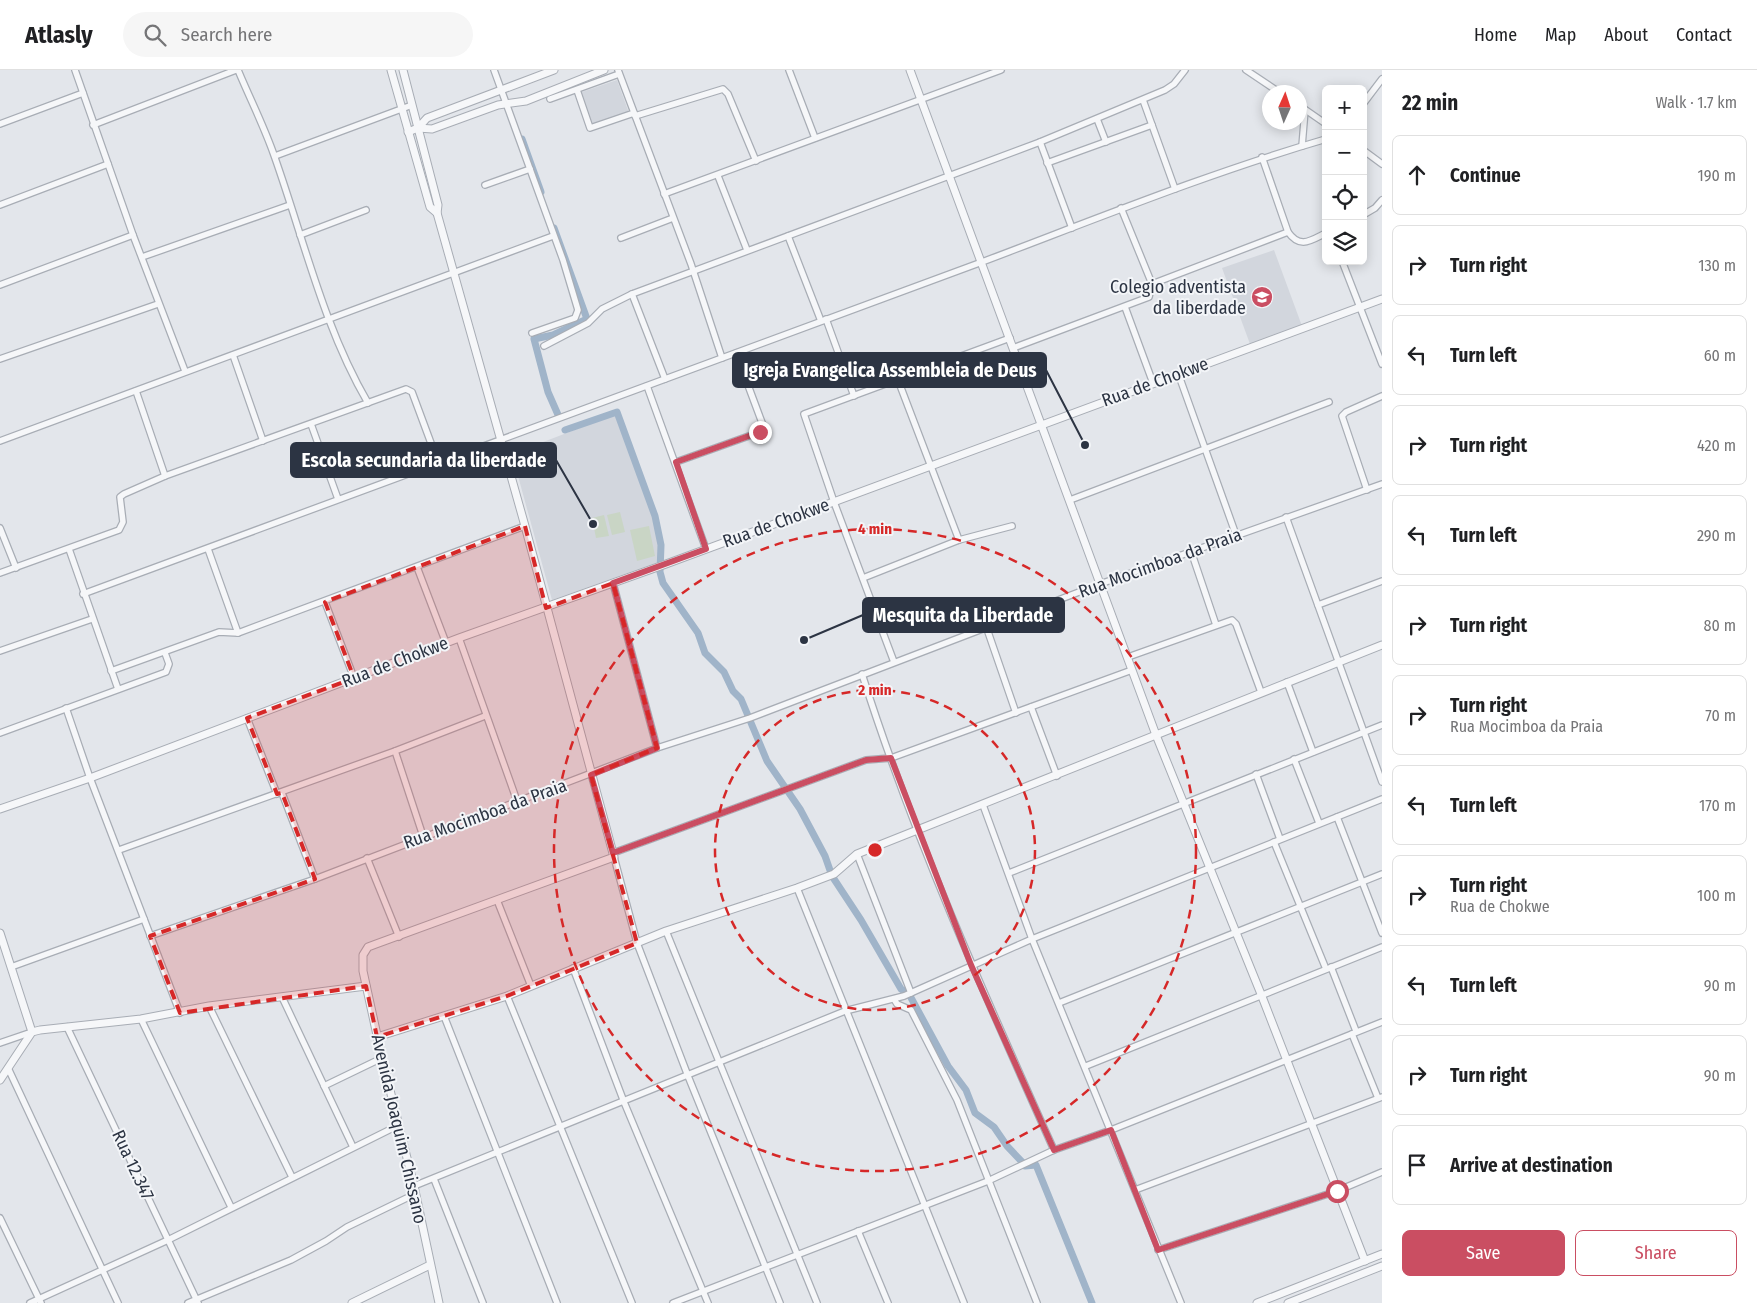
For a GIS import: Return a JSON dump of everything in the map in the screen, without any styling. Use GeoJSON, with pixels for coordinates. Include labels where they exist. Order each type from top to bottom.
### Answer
{"type":"FeatureCollection","features":[{"type":"Feature","properties":{"kind":"street"},"geometry":{"type":"LineString","coordinates":[[75,70],[93,126],[185,372]]}},
{"type":"Feature","properties":{"kind":"street"},"geometry":{"type":"LineString","coordinates":[[93,126],[237,70],[275,156],[328,321],[357,386],[368,403]]}},
{"type":"Feature","properties":{"kind":"street"},"geometry":{"type":"LineString","coordinates":[[391,70],[430,208],[437,213]]}},
{"type":"Feature","properties":{"kind":"street"},"geometry":{"type":"LineString","coordinates":[[402,70],[438,205],[437,213],[452,273],[525,526],[637,943],[688,1076],[780,1303]]}},
{"type":"Feature","properties":{"kind":"street"},"geometry":{"type":"LineString","coordinates":[[494,70],[563,260],[578,310],[574,318],[532,333]]}},
{"type":"Feature","properties":{"kind":"street"},"geometry":{"type":"LineString","coordinates":[[418,128],[427,118],[554,70]]}},
{"type":"Feature","properties":{"kind":"street"},"geometry":{"type":"LineString","coordinates":[[408,132],[418,128],[432,129],[506,103],[526,101],[604,70]]}},
{"type":"Feature","properties":{"kind":"street"},"geometry":{"type":"LineString","coordinates":[[789,70],[815,138]]}},
{"type":"Feature","properties":{"kind":"street"},"geometry":{"type":"LineString","coordinates":[[910,70],[1043,424],[1156,735],[1262,994],[1365,1261]]}},
{"type":"Feature","properties":{"kind":"street"},"geometry":{"type":"LineString","coordinates":[[664,194],[718,176],[815,138],[1001,70]]}},
{"type":"Feature","properties":{"kind":"street"},"geometry":{"type":"LineString","coordinates":[[544,346],[588,323],[602,308],[632,294],[950,176],[1097,119],[1143,100],[1174,84],[1185,70]]}},
{"type":"Feature","properties":{"kind":"street"},"geometry":{"type":"LineString","coordinates":[[1246,70],[1268,85]]}},
{"type":"Feature","properties":{"kind":"street"},"geometry":{"type":"LineString","coordinates":[[550,99],[577,90],[618,72],[694,272],[722,358]]}},
{"type":"Feature","properties":{"kind":"street"},"geometry":{"type":"LineString","coordinates":[[1367,99],[1382,79]]}},
{"type":"Feature","properties":{"kind":"street"},"geometry":{"type":"LineString","coordinates":[[395,84],[406,81]]}},
{"type":"Feature","properties":{"kind":"street"},"geometry":{"type":"LineString","coordinates":[[577,90],[590,128],[723,88],[728,94],[756,161]]}},
{"type":"Feature","properties":{"kind":"street"},"geometry":{"type":"LineString","coordinates":[[0,124],[83,93]]}},
{"type":"Feature","properties":{"kind":"street"},"geometry":{"type":"LineString","coordinates":[[1143,100],[1175,189]]}},
{"type":"Feature","properties":{"kind":"street"},"geometry":{"type":"LineString","coordinates":[[275,156],[412,104]]}},
{"type":"Feature","properties":{"kind":"street"},"geometry":{"type":"LineString","coordinates":[[1307,111],[1322,121]]}},
{"type":"Feature","properties":{"kind":"street"},"geometry":{"type":"LineString","coordinates":[[1097,119],[1106,142]]}},
{"type":"Feature","properties":{"kind":"street"},"geometry":{"type":"LineString","coordinates":[[1048,163],[1152,125]]}},
{"type":"Feature","properties":{"kind":"street"},"geometry":{"type":"LineString","coordinates":[[1302,130],[1302,146]]}},
{"type":"Feature","properties":{"kind":"street"},"geometry":{"type":"LineString","coordinates":[[83,594],[982,262],[1121,208],[1262,158],[1322,140]]}},
{"type":"Feature","properties":{"kind":"street"},"geometry":{"type":"LineString","coordinates":[[1040,142],[1072,228]]}},
{"type":"Feature","properties":{"kind":"street"},"geometry":{"type":"LineString","coordinates":[[1367,153],[1382,164]]}},
{"type":"Feature","properties":{"kind":"street"},"geometry":{"type":"LineString","coordinates":[[1262,158],[1288,232],[1294,240],[1300,244],[1306,243],[1322,235]]}},
{"type":"Feature","properties":{"kind":"street"},"geometry":{"type":"LineString","coordinates":[[418,166],[427,163]]}},
{"type":"Feature","properties":{"kind":"street"},"geometry":{"type":"LineString","coordinates":[[0,205],[108,164]]}},
{"type":"Feature","properties":{"kind":"street"},"geometry":{"type":"LineString","coordinates":[[484,185],[530,169]]}},
{"type":"Feature","properties":{"kind":"street"},"geometry":{"type":"LineString","coordinates":[[718,176],[747,250]]}},
{"type":"Feature","properties":{"kind":"street"},"geometry":{"type":"LineString","coordinates":[[1367,213],[1375,208],[1382,200]]}},
{"type":"Feature","properties":{"kind":"street"},"geometry":{"type":"LineString","coordinates":[[142,256],[290,205]]}},
{"type":"Feature","properties":{"kind":"street"},"geometry":{"type":"LineString","coordinates":[[1013,348],[1149,297],[1152,284],[1121,208]]}},
{"type":"Feature","properties":{"kind":"street"},"geometry":{"type":"LineString","coordinates":[[300,235],[366,210]]}},
{"type":"Feature","properties":{"kind":"street"},"geometry":{"type":"LineString","coordinates":[[621,238],[673,218]]}},
{"type":"Feature","properties":{"kind":"street"},"geometry":{"type":"LineString","coordinates":[[1152,284],[1288,232]]}},
{"type":"Feature","properties":{"kind":"street"},"geometry":{"type":"LineString","coordinates":[[0,285],[133,235]]}},
{"type":"Feature","properties":{"kind":"street"},"geometry":{"type":"LineString","coordinates":[[0,441],[553,236]]}},
{"type":"Feature","properties":{"kind":"street"},"geometry":{"type":"LineString","coordinates":[[788,236],[854,396]]}},
{"type":"Feature","properties":{"kind":"street"},"geometry":{"type":"LineString","coordinates":[[1344,265],[1382,364]]}},
{"type":"Feature","properties":{"kind":"street"},"geometry":{"type":"LineString","coordinates":[[632,294],[665,379]]}},
{"type":"Feature","properties":{"kind":"street","name":"Rua de Chokwe"},"geometry":{"type":"LineString","coordinates":[[0,809],[90,778],[459,638],[666,564],[1153,382],[1382,299]]}},
{"type":"Feature","properties":{"kind":"street"},"geometry":{"type":"LineString","coordinates":[[0,359],[158,304]]}},
{"type":"Feature","properties":{"kind":"street"},"geometry":{"type":"LineString","coordinates":[[1125,307],[1153,382]]}},
{"type":"Feature","properties":{"kind":"street"},"geometry":{"type":"LineString","coordinates":[[894,662],[834,502],[804,414],[1010,338]]}},
{"type":"Feature","properties":{"kind":"street"},"geometry":{"type":"LineString","coordinates":[[676,462],[760,432],[764,428],[736,353]]}},
{"type":"Feature","properties":{"kind":"street"},"geometry":{"type":"LineString","coordinates":[[233,355],[263,441]]}},
{"type":"Feature","properties":{"kind":"street"},"geometry":{"type":"LineString","coordinates":[[1178,374],[1236,535]]}},
{"type":"Feature","properties":{"kind":"street"},"geometry":{"type":"LineString","coordinates":[[898,380],[958,540]]}},
{"type":"Feature","properties":{"kind":"street"},"geometry":{"type":"LineString","coordinates":[[647,386],[706,549]]}},
{"type":"Feature","properties":{"kind":"street"},"geometry":{"type":"LineString","coordinates":[[0,573],[119,530],[123,522],[120,497],[165,476],[410,389],[438,462]]}},
{"type":"Feature","properties":{"kind":"street"},"geometry":{"type":"LineString","coordinates":[[136,391],[165,476]]}},
{"type":"Feature","properties":{"kind":"street"},"geometry":{"type":"LineString","coordinates":[[1367,490],[1342,416],[1346,412],[1382,396]]}},
{"type":"Feature","properties":{"kind":"street"},"geometry":{"type":"LineString","coordinates":[[1070,500],[1329,402]]}},
{"type":"Feature","properties":{"kind":"street"},"geometry":{"type":"LineString","coordinates":[[311,424],[338,499]]}},
{"type":"Feature","properties":{"kind":"street","name":"Rua Mocimboa da Praia"},"geometry":{"type":"LineString","coordinates":[[150,936],[315,879],[423,836],[591,775],[657,748],[748,719],[862,674],[987,629],[1100,584],[1382,484]]}},
{"type":"Feature","properties":{"kind":"street"},"geometry":{"type":"LineString","coordinates":[[1286,517],[1382,782]]}},
{"type":"Feature","properties":{"kind":"street"},"geometry":{"type":"LineString","coordinates":[[111,670],[165,653],[220,632],[238,633],[525,526]]}},
{"type":"Feature","properties":{"kind":"street"},"geometry":{"type":"LineString","coordinates":[[863,578],[958,540],[1012,526]]}},
{"type":"Feature","properties":{"kind":"street"},"geometry":{"type":"LineString","coordinates":[[0,528],[16,568]]}},
{"type":"Feature","properties":{"kind":"street"},"geometry":{"type":"LineString","coordinates":[[208,548],[238,633]]}},
{"type":"Feature","properties":{"kind":"street"},"geometry":{"type":"LineString","coordinates":[[69,549],[83,594],[118,689]]}},
{"type":"Feature","properties":{"kind":"street"},"geometry":{"type":"LineString","coordinates":[[1191,551],[1216,625]]}},
{"type":"Feature","properties":{"kind":"street"},"geometry":{"type":"LineString","coordinates":[[417,567],[446,643]]}},
{"type":"Feature","properties":{"kind":"street"},"geometry":{"type":"LineString","coordinates":[[1318,605],[1382,581]]}},
{"type":"Feature","properties":{"kind":"street"},"geometry":{"type":"LineString","coordinates":[[613,583],[657,748]]}},
{"type":"Feature","properties":{"kind":"street"},"geometry":{"type":"LineString","coordinates":[[325,602],[354,678]]}},
{"type":"Feature","properties":{"kind":"street"},"geometry":{"type":"LineString","coordinates":[[0,651],[92,619]]}},
{"type":"Feature","properties":{"kind":"street"},"geometry":{"type":"LineString","coordinates":[[1128,657],[1229,620],[1234,621],[1261,692]]}},
{"type":"Feature","properties":{"kind":"street"},"geometry":{"type":"LineString","coordinates":[[987,629],[1016,713]]}},
{"type":"Feature","properties":{"kind":"street"},"geometry":{"type":"LineString","coordinates":[[459,638],[485,716],[517,801]]}},
{"type":"Feature","properties":{"kind":"street"},"geometry":{"type":"LineString","coordinates":[[377,1037],[507,996],[666,931],[798,888],[834,874],[857,854],[1057,776],[1261,692],[1382,645]]}},
{"type":"Feature","properties":{"kind":"street"},"geometry":{"type":"LineString","coordinates":[[0,733],[166,672],[169,664],[165,653]]}},
{"type":"Feature","properties":{"kind":"street"},"geometry":{"type":"LineString","coordinates":[[367,858],[399,937],[761,798],[786,791],[866,760],[891,758],[1132,670]]}},
{"type":"Feature","properties":{"kind":"street"},"geometry":{"type":"LineString","coordinates":[[862,674],[918,831],[971,965],[1054,1150]]}},
{"type":"Feature","properties":{"kind":"street"},"geometry":{"type":"LineString","coordinates":[[1287,682],[1313,752]]}},
{"type":"Feature","properties":{"kind":"street"},"geometry":{"type":"LineString","coordinates":[[1031,707],[1057,776]]}},
{"type":"Feature","properties":{"kind":"street"},"geometry":{"type":"LineString","coordinates":[[66,708],[90,778],[180,1013]]}},
{"type":"Feature","properties":{"kind":"street"},"geometry":{"type":"LineString","coordinates":[[119,850],[395,751],[485,716]]}},
{"type":"Feature","properties":{"kind":"street"},"geometry":{"type":"LineString","coordinates":[[247,718],[315,879]]}},
{"type":"Feature","properties":{"kind":"street"},"geometry":{"type":"LineString","coordinates":[[1010,873],[1382,725]]}},
{"type":"Feature","properties":{"kind":"street"},"geometry":{"type":"LineString","coordinates":[[395,751],[423,836]]}},
{"type":"Feature","properties":{"kind":"street"},"geometry":{"type":"LineString","coordinates":[[1294,759],[1320,824]]}},
{"type":"Feature","properties":{"kind":"street"},"geometry":{"type":"LineString","coordinates":[[1135,1190],[1380,1098],[1328,968],[1300,906],[1256,774]]}},
{"type":"Feature","properties":{"kind":"street"},"geometry":{"type":"LineString","coordinates":[[414,1186],[846,1012],[911,993],[1032,939],[1382,799]]}},
{"type":"Feature","properties":{"kind":"street"},"geometry":{"type":"LineString","coordinates":[[983,805],[1010,873],[1032,939],[1086,1066],[1158,1250],[1181,1303]]}},
{"type":"Feature","properties":{"kind":"street"},"geometry":{"type":"LineString","coordinates":[[1337,817],[1382,933]]}},
{"type":"Feature","properties":{"kind":"street"},"geometry":{"type":"LineString","coordinates":[[857,854],[911,993]]}},
{"type":"Feature","properties":{"kind":"street"},"geometry":{"type":"LineString","coordinates":[[1059,1003],[1382,874]]}},
{"type":"Feature","properties":{"kind":"street"},"geometry":{"type":"LineString","coordinates":[[798,888],[923,1205],[964,1303]]}},
{"type":"Feature","properties":{"kind":"street"},"geometry":{"type":"LineString","coordinates":[[497,900],[531,986]]}},
{"type":"Feature","properties":{"kind":"street"},"geometry":{"type":"LineString","coordinates":[[11,967],[144,919]]}},
{"type":"Feature","properties":{"kind":"street"},"geometry":{"type":"LineString","coordinates":[[666,931],[817,1303]]}},
{"type":"Feature","properties":{"kind":"street"},"geometry":{"type":"LineString","coordinates":[[0,933],[3,954],[11,967],[32,1032]]}},
{"type":"Feature","properties":{"kind":"street","name":"Avenida Joaquim Chissano"},"geometry":{"type":"LineString","coordinates":[[399,937],[368,947],[362,955],[366,986],[377,1037],[414,1186],[439,1303]]}},
{"type":"Feature","properties":{"kind":"street"},"geometry":{"type":"LineString","coordinates":[[1086,1066],[1328,968],[1381,950]]}},
{"type":"Feature","properties":{"kind":"street"},"geometry":{"type":"LineString","coordinates":[[573,968],[624,1102],[708,1303]]}},
{"type":"Feature","properties":{"kind":"street"},"geometry":{"type":"LineString","coordinates":[[0,1043],[32,1032],[141,1019],[209,1006],[366,986]]}},
{"type":"Feature","properties":{"kind":"street"},"geometry":{"type":"LineString","coordinates":[[507,996],[632,1303]]}},
{"type":"Feature","properties":{"kind":"street"},"geometry":{"type":"LineString","coordinates":[[282,997],[353,1147]]}},
{"type":"Feature","properties":{"kind":"street"},"geometry":{"type":"LineString","coordinates":[[894,999],[897,1004],[911,1010],[922,1027],[956,1100],[1037,1303]]}},
{"type":"Feature","properties":{"kind":"street"},"geometry":{"type":"LineString","coordinates":[[209,1006],[292,1178]]}},
{"type":"Feature","properties":{"kind":"street"},"geometry":{"type":"LineString","coordinates":[[444,1016],[557,1303]]}},
{"type":"Feature","properties":{"kind":"street"},"geometry":{"type":"LineString","coordinates":[[141,1019],[231,1207]]}},
{"type":"Feature","properties":{"kind":"street"},"geometry":{"type":"LineString","coordinates":[[673,1303],[988,1181],[1054,1150],[1111,1130],[1382,1022]]}},
{"type":"Feature","properties":{"kind":"street","name":"Rua 12.347"},"geometry":{"type":"LineString","coordinates":[[67,1027],[197,1301]]}},
{"type":"Feature","properties":{"kind":"street"},"geometry":{"type":"LineString","coordinates":[[0,1080],[32,1032]]}},
{"type":"Feature","properties":{"kind":"street"},"geometry":{"type":"LineString","coordinates":[[324,1086],[382,1058]]}},
{"type":"Feature","properties":{"kind":"street"},"geometry":{"type":"LineString","coordinates":[[8,1068],[101,1271],[118,1303]]}},
{"type":"Feature","properties":{"kind":"street"},"geometry":{"type":"LineString","coordinates":[[30,1303],[40,1301],[168,1240],[399,1125]]}},
{"type":"Feature","properties":{"kind":"street"},"geometry":{"type":"LineString","coordinates":[[1158,1250],[1337,1191],[1382,1172]]}},
{"type":"Feature","properties":{"kind":"street"},"geometry":{"type":"LineString","coordinates":[[434,1179],[483,1303]]}},
{"type":"Feature","properties":{"kind":"street"},"geometry":{"type":"LineString","coordinates":[[188,1303],[197,1301],[291,1260],[326,1242],[347,1227],[415,1194]]}},
{"type":"Feature","properties":{"kind":"street"},"geometry":{"type":"LineString","coordinates":[[0,1218],[40,1301]]}},
{"type":"Feature","properties":{"kind":"street"},"geometry":{"type":"LineString","coordinates":[[858,1231],[888,1303]]}},
{"type":"Feature","properties":{"kind":"street"},"geometry":{"type":"LineString","coordinates":[[1257,1303],[1380,1255],[1382,1265],[1288,1303]]}},
{"type":"Feature","properties":{"kind":"street"},"geometry":{"type":"LineString","coordinates":[[352,1303],[430,1265]]}},
{"type":"Feature","properties":{"kind":"street"},"geometry":{"type":"LineString","coordinates":[[1303,1285],[1308,1296]]}},
{"type":"Feature","properties":{"kind":"highlighted area"},"geometry":{"type":"Polygon","coordinates":[[[525,526],[546,608],[613,583],[657,748],[591,775],[637,943],[507,996],[377,1037],[366,986],[180,1013],[150,936],[315,879],[282,793],[277,794],[247,718],[354,678],[325,602],[525,526]]]}},
{"type":"Feature","properties":{"kind":"shaded area"},"geometry":{"type":"Polygon","coordinates":[[[617,80],[629,113],[591,126],[579,93],[617,80]]]}},
{"type":"Feature","properties":{"kind":"shaded area","name":"Colegio adventista da liberdade"},"geometry":{"type":"Polygon","coordinates":[[[1274,250],[1302,326],[1250,344],[1222,268],[1274,250]]]}},
{"type":"Feature","properties":{"kind":"shaded area"},"geometry":{"type":"Polygon","coordinates":[[[616,414],[650,505],[659,543],[658,562],[552,600],[512,454],[616,414]]]}},
{"type":"Feature","properties":{"kind":"green space"},"geometry":{"type":"Polygon","coordinates":[[[620,512],[625,532],[612,535],[607,515],[620,512]]]}},
{"type":"Feature","properties":{"kind":"green space"},"geometry":{"type":"Polygon","coordinates":[[[604,515],[609,536],[596,538],[592,518],[604,515]]]}},
{"type":"Feature","properties":{"kind":"green space"},"geometry":{"type":"Polygon","coordinates":[[[649,526],[655,556],[637,561],[630,530],[649,526]]]}},
{"type":"Feature","properties":{"kind":"waterway"},"geometry":{"type":"LineString","coordinates":[[522,139],[541,192]]}},
{"type":"Feature","properties":{"kind":"waterway"},"geometry":{"type":"LineString","coordinates":[[554,228],[587,319],[553,335],[534,339],[548,392],[559,417]]}},
{"type":"Feature","properties":{"kind":"waterway"},"geometry":{"type":"LineString","coordinates":[[565,430],[617,412],[655,516],[661,545],[660,572],[663,583],[698,633],[705,653],[724,672],[733,691],[741,699],[767,761],[800,809],[825,856],[832,876],[861,920],[901,989],[909,994],[948,1066],[966,1090],[975,1113],[994,1127],[1007,1146],[1023,1163]]}},
{"type":"Feature","properties":{"kind":"waterway"},"geometry":{"type":"LineString","coordinates":[[1025,1166],[1036,1165],[1092,1303]]}},
{"type":"Feature","properties":{"kind":"place","name":"Colegio adventista da liberdade"},"geometry":{"type":"Point","coordinates":[1262,297]}},
{"type":"Feature","properties":{"kind":"place","name":"Igreja Evangelica Assembleia de Deus"},"geometry":{"type":"Point","coordinates":[1085,445]}},
{"type":"Feature","properties":{"kind":"place","name":"Escola secundaria da liberdade"},"geometry":{"type":"Point","coordinates":[593,524]}},
{"type":"Feature","properties":{"kind":"place","name":"Mesquita da Liberdade"},"geometry":{"type":"Point","coordinates":[804,640]}},
{"type":"Feature","properties":{"kind":"route"},"geometry":{"type":"LineString","coordinates":[[760,432],[676,462],[706,549],[613,583],[657,748],[591,775],[613,853],[761,798],[789,790],[866,760],[891,758],[971,965],[1054,1150],[1111,1130],[1158,1250],[1337,1191]]}}]}
